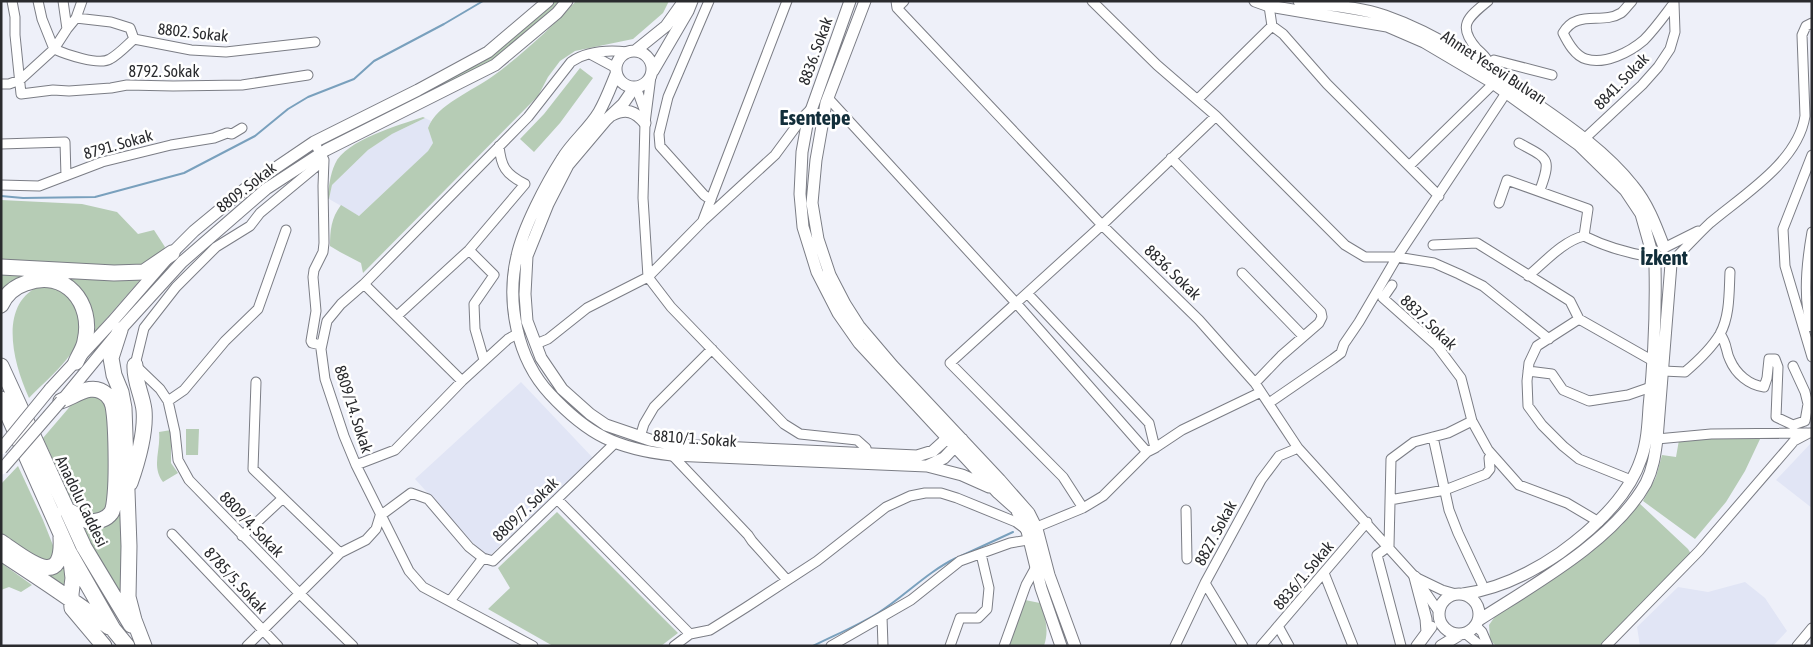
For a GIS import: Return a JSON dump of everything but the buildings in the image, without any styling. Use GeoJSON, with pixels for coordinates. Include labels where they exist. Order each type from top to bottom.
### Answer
{"type":"FeatureCollection","features":[{"type":"Feature","properties":{"kind":"highway"},"geometry":{"type":"LineString","coordinates":[[1,267],[114,273],[144,272],[172,253]]}},
{"type":"Feature","properties":{"kind":"highway"},"geometry":{"type":"LineString","coordinates":[[1,305],[11,290],[30,281],[50,280],[67,285],[80,299],[84,307],[85,341],[76,362]]}},
{"type":"Feature","properties":{"kind":"highway"},"geometry":{"type":"LineString","coordinates":[[120,330],[111,358],[124,408],[129,546],[128,597],[144,646]]}},
{"type":"Feature","properties":{"kind":"highway"},"geometry":{"type":"LineString","coordinates":[[127,492],[136,464],[144,412],[134,374],[135,364]]}},
{"type":"Feature","properties":{"kind":"highway","name":"Anadolu Caddesi"},"geometry":{"type":"LineString","coordinates":[[2,365],[65,510],[84,547],[144,646]]}},
{"type":"Feature","properties":{"kind":"highway"},"geometry":{"type":"LineString","coordinates":[[61,401],[82,390],[100,391],[107,395],[111,401],[114,415],[116,495],[114,509],[110,516],[90,522],[65,510]]}},
{"type":"Feature","properties":{"kind":"highway","name":"Anadolu Caddesi"},"geometry":{"type":"LineString","coordinates":[[1,399],[6,416],[69,552],[113,629],[128,646]]}},
{"type":"Feature","properties":{"kind":"highway"},"geometry":{"type":"LineString","coordinates":[[1,542],[33,564],[47,568],[54,566],[58,562],[62,546],[61,535]]}},
{"type":"Feature","properties":{"kind":"highway"},"geometry":{"type":"LineString","coordinates":[[69,552],[73,578],[72,608],[104,646]]}},
{"type":"Feature","properties":{"kind":"highway"},"geometry":{"type":"LineString","coordinates":[[1,553],[57,589],[113,629]]}},
{"type":"Feature","properties":{"kind":"street"},"geometry":{"type":"LineString","coordinates":[[12,1],[20,80]]}},
{"type":"Feature","properties":{"kind":"street"},"geometry":{"type":"LineString","coordinates":[[38,1],[42,19],[54,49],[66,55],[98,61],[109,60],[134,39]]}},
{"type":"Feature","properties":{"kind":"street"},"geometry":{"type":"LineString","coordinates":[[64,1],[67,28]]}},
{"type":"Feature","properties":{"kind":"street"},"geometry":{"type":"LineString","coordinates":[[1,84],[9,84],[20,80],[54,49],[67,28],[76,18],[82,1]]}},
{"type":"Feature","properties":{"kind":"street","name":"8809. Sokak"},"geometry":{"type":"LineString","coordinates":[[1,450],[50,389],[172,253],[194,231],[246,188],[314,142],[418,90],[488,52],[548,1]]}},
{"type":"Feature","properties":{"kind":"street","name":"8809. Sokak"},"geometry":{"type":"LineString","coordinates":[[1,470],[120,330],[182,262],[228,220],[266,189],[323,156],[495,65],[557,13],[567,1]]}},
{"type":"Feature","properties":{"kind":"street"},"geometry":{"type":"LineString","coordinates":[[616,71],[620,57],[666,26],[682,1]]}},
{"type":"Feature","properties":{"kind":"street"},"geometry":{"type":"LineString","coordinates":[[590,54],[616,71],[625,85],[635,88],[647,82],[692,1]]}},
{"type":"Feature","properties":{"kind":"street"},"geometry":{"type":"LineString","coordinates":[[709,1],[668,97],[659,134],[660,146],[704,195],[711,200]]}},
{"type":"Feature","properties":{"kind":"street"},"geometry":{"type":"LineString","coordinates":[[703,221],[787,1]]}},
{"type":"Feature","properties":{"kind":"street","name":"8836. Sokak"},"geometry":{"type":"LineString","coordinates":[[850,1],[811,109],[802,152],[800,194],[803,227],[817,272],[838,313],[859,342],[955,438],[998,493],[1016,509],[1033,534]]}},
{"type":"Feature","properties":{"kind":"street"},"geometry":{"type":"LineString","coordinates":[[864,1],[828,98],[816,160],[812,202],[818,240],[830,276],[859,326],[955,438],[1020,501],[1029,513],[1036,566],[1058,644]]}},
{"type":"Feature","properties":{"kind":"street"},"geometry":{"type":"LineString","coordinates":[[896,5],[904,1]]}},
{"type":"Feature","properties":{"kind":"street"},"geometry":{"type":"LineString","coordinates":[[1092,1],[1157,65],[1216,116],[1345,245],[1365,257],[1396,257],[1434,263],[1483,286],[1549,339]]}},
{"type":"Feature","properties":{"kind":"street","name":"Ahmet Yesevi Bulvarı"},"geometry":{"type":"LineString","coordinates":[[1255,1],[1269,6],[1387,26],[1492,76],[1506,93],[1582,141],[1624,190],[1641,214],[1653,259],[1653,361],[1646,440],[1641,460],[1604,526]]}},
{"type":"Feature","properties":{"kind":"street"},"geometry":{"type":"LineString","coordinates":[[1299,1],[1330,4],[1383,16],[1405,24],[1447,45],[1582,141],[1633,186],[1651,213],[1665,247],[1672,252],[1657,439],[1654,465],[1646,484],[1625,512],[1579,540],[1542,566],[1492,589],[1460,594],[1444,600],[1439,616],[1417,646]]}},
{"type":"Feature","properties":{"kind":"street"},"geometry":{"type":"LineString","coordinates":[[1488,1],[1469,19],[1466,25],[1466,32],[1478,50],[1487,59],[1492,76]]}},
{"type":"Feature","properties":{"kind":"street"},"geometry":{"type":"LineString","coordinates":[[1632,1],[1621,13],[1574,22],[1568,26],[1563,34],[1570,47],[1586,59],[1607,60],[1624,53],[1642,42],[1674,2]]}},
{"type":"Feature","properties":{"kind":"street","name":"8841. Sokak"},"geometry":{"type":"LineString","coordinates":[[1582,141],[1642,85],[1670,49],[1675,32],[1674,2]]}},
{"type":"Feature","properties":{"kind":"street","name":"8836. Sokak"},"geometry":{"type":"LineString","coordinates":[[896,5],[1102,224],[1200,320],[1256,383],[1298,448],[1389,546],[1415,577],[1439,616]]}},
{"type":"Feature","properties":{"kind":"street"},"geometry":{"type":"LineString","coordinates":[[1269,6],[1272,26],[1283,34],[1327,84],[1439,196]]}},
{"type":"Feature","properties":{"kind":"street","name":"8802. Sokak"},"geometry":{"type":"LineString","coordinates":[[76,18],[111,22],[130,28],[134,39],[191,50],[226,52],[315,42]]}},
{"type":"Feature","properties":{"kind":"street"},"geometry":{"type":"LineString","coordinates":[[1528,276],[1564,246],[1584,236],[1600,245],[1653,259],[1665,268],[1671,263],[1709,224],[1766,177],[1798,140],[1805,116],[1802,35],[1806,26],[1812,23]]}},
{"type":"Feature","properties":{"kind":"street"},"geometry":{"type":"LineString","coordinates":[[1198,99],[1272,26]]}},
{"type":"Feature","properties":{"kind":"street","name":"8809/14. Sokak"},"geometry":{"type":"LineString","coordinates":[[533,646],[423,587],[409,572],[380,516],[344,436],[325,379],[321,345],[327,321],[341,304],[364,284],[528,117],[571,62],[579,57],[590,54],[614,50],[631,51]]}},
{"type":"Feature","properties":{"kind":"street"},"geometry":{"type":"LineString","coordinates":[[631,51],[640,52],[648,57],[652,66],[646,119],[644,198],[648,277],[671,307],[784,424],[800,434],[857,440],[866,448],[867,454]]}},
{"type":"Feature","properties":{"kind":"street"},"geometry":{"type":"LineString","coordinates":[[1803,55],[1812,73]]}},
{"type":"Feature","properties":{"kind":"street"},"geometry":{"type":"LineString","coordinates":[[1409,166],[1492,76],[1494,60],[1552,75]]}},
{"type":"Feature","properties":{"kind":"street","name":"8810/1. Sokak"},"geometry":{"type":"LineString","coordinates":[[616,71],[599,113],[562,158],[545,189],[517,254],[513,278],[513,305],[518,334],[526,356],[545,389],[582,424],[615,444],[648,452],[672,455],[927,466],[981,482],[998,493]]}},
{"type":"Feature","properties":{"kind":"street","name":"8792. Sokak"},"geometry":{"type":"LineString","coordinates":[[20,80],[21,94],[53,90],[69,91],[111,88],[127,85],[242,85],[308,75]]}},
{"type":"Feature","properties":{"kind":"street"},"geometry":{"type":"LineString","coordinates":[[635,88],[646,119]]}},
{"type":"Feature","properties":{"kind":"street","name":"8810/1. Sokak"},"geometry":{"type":"LineString","coordinates":[[635,88],[568,165],[548,204],[527,256],[525,294],[527,321],[541,358],[562,389],[590,414],[606,425],[640,437],[676,445],[917,456],[933,451],[955,438]]}},
{"type":"Feature","properties":{"kind":"street"},"geometry":{"type":"LineString","coordinates":[[1269,404],[1340,353],[1396,257],[1439,196],[1506,93]]}},
{"type":"Feature","properties":{"kind":"street"},"geometry":{"type":"LineString","coordinates":[[828,98],[1151,450]]}},
{"type":"Feature","properties":{"kind":"street"},"geometry":{"type":"LineString","coordinates":[[536,344],[548,339],[586,308],[648,277],[703,221],[775,155],[811,109]]}},
{"type":"Feature","properties":{"kind":"street"},"geometry":{"type":"LineString","coordinates":[[610,116],[624,110],[646,119]]}},
{"type":"Feature","properties":{"kind":"street"},"geometry":{"type":"LineString","coordinates":[[1084,508],[1063,477],[950,363],[1102,224],[1216,116]]}},
{"type":"Feature","properties":{"kind":"street","name":"8791. Sokak"},"geometry":{"type":"LineString","coordinates":[[1,185],[39,186],[102,162],[171,145],[232,134],[242,128]]}},
{"type":"Feature","properties":{"kind":"street"},"geometry":{"type":"LineString","coordinates":[[1,144],[65,142],[66,176]]}},
{"type":"Feature","properties":{"kind":"street"},"geometry":{"type":"LineString","coordinates":[[314,142],[323,156],[324,247],[313,277],[316,311],[311,341],[321,345]]}},
{"type":"Feature","properties":{"kind":"street"},"geometry":{"type":"LineString","coordinates":[[1519,143],[1542,156],[1546,162],[1548,170],[1540,190]]}},
{"type":"Feature","properties":{"kind":"street"},"geometry":{"type":"LineString","coordinates":[[397,316],[469,250],[525,184],[501,165],[500,146]]}},
{"type":"Feature","properties":{"kind":"street"},"geometry":{"type":"LineString","coordinates":[[1812,155],[1783,229],[1785,266],[1812,357]]}},
{"type":"Feature","properties":{"kind":"street"},"geometry":{"type":"LineString","coordinates":[[286,230],[258,309],[225,341],[184,390],[168,401],[160,389],[135,364],[144,328],[176,287],[216,248],[250,226],[260,213],[323,156]]}},
{"type":"Feature","properties":{"kind":"street"},"geometry":{"type":"LineString","coordinates":[[1171,158],[1321,312],[1322,317],[1319,323],[1303,336],[1256,383]]}},
{"type":"Feature","properties":{"kind":"street"},"geometry":{"type":"LineString","coordinates":[[1499,203],[1507,180],[1540,190],[1588,209],[1584,236]]}},
{"type":"Feature","properties":{"kind":"street"},"geometry":{"type":"LineString","coordinates":[[1653,259],[1658,247],[1665,247],[1709,224]]}},
{"type":"Feature","properties":{"kind":"street"},"geometry":{"type":"LineString","coordinates":[[1812,232],[1806,280],[1807,305],[1812,327]]}},
{"type":"Feature","properties":{"kind":"street"},"geometry":{"type":"LineString","coordinates":[[1433,244],[1477,243],[1570,301],[1579,319],[1653,361]]}},
{"type":"Feature","properties":{"kind":"street"},"geometry":{"type":"LineString","coordinates":[[469,250],[494,275],[474,304],[476,329],[484,360]]}},
{"type":"Feature","properties":{"kind":"street"},"geometry":{"type":"LineString","coordinates":[[1663,372],[1685,372],[1702,358],[1720,334],[1726,314],[1730,272]]}},
{"type":"Feature","properties":{"kind":"street"},"geometry":{"type":"LineString","coordinates":[[1242,274],[1303,336]]}},
{"type":"Feature","properties":{"kind":"street"},"geometry":{"type":"LineString","coordinates":[[364,284],[462,381]]}},
{"type":"Feature","properties":{"kind":"street","name":"8837. Sokak"},"geometry":{"type":"LineString","coordinates":[[1392,285],[1383,298],[1437,346],[1461,378],[1472,421],[1492,455],[1520,486],[1567,503],[1604,526]]}},
{"type":"Feature","properties":{"kind":"street"},"geometry":{"type":"LineString","coordinates":[[1027,292],[1150,423],[1151,450]]}},
{"type":"Feature","properties":{"kind":"street"},"geometry":{"type":"LineString","coordinates":[[1579,319],[1537,346],[1529,363],[1527,382],[1528,406],[1563,446],[1579,459],[1631,480]]}},
{"type":"Feature","properties":{"kind":"street"},"geometry":{"type":"LineString","coordinates":[[356,465],[395,450],[484,360],[508,339],[518,334]]}},
{"type":"Feature","properties":{"kind":"street"},"geometry":{"type":"LineString","coordinates":[[1720,334],[1726,342],[1729,359],[1748,382],[1764,387],[1769,359],[1775,359],[1778,367],[1776,417],[1793,425],[1805,421],[1808,404],[1805,392],[1793,366]]}},
{"type":"Feature","properties":{"kind":"street"},"geometry":{"type":"LineString","coordinates":[[640,437],[654,407],[712,349]]}},
{"type":"Feature","properties":{"kind":"street"},"geometry":{"type":"LineString","coordinates":[[1528,371],[1552,374],[1563,390],[1589,400],[1628,395],[1651,387]]}},
{"type":"Feature","properties":{"kind":"street"},"geometry":{"type":"LineString","coordinates":[[256,382],[252,469],[340,553]]}},
{"type":"Feature","properties":{"kind":"street"},"geometry":{"type":"LineString","coordinates":[[830,646],[912,600],[960,561],[1033,534],[1084,508],[1103,496],[1151,450],[1182,430],[1261,392]]}},
{"type":"Feature","properties":{"kind":"street","name":"8809/4. Sokak"},"geometry":{"type":"LineString","coordinates":[[168,401],[178,460],[189,480],[242,536],[353,646]]}},
{"type":"Feature","properties":{"kind":"street"},"geometry":{"type":"LineString","coordinates":[[1401,646],[1377,555],[1389,546],[1392,459],[1414,442],[1448,433],[1472,421]]}},
{"type":"Feature","properties":{"kind":"street"},"geometry":{"type":"LineString","coordinates":[[1657,439],[1711,434],[1811,432]]}},
{"type":"Feature","properties":{"kind":"street"},"geometry":{"type":"LineString","coordinates":[[1606,646],[1699,550],[1794,441],[1811,432]]}},
{"type":"Feature","properties":{"kind":"street"},"geometry":{"type":"LineString","coordinates":[[927,466],[944,458],[955,438]]}},
{"type":"Feature","properties":{"kind":"street"},"geometry":{"type":"LineString","coordinates":[[1433,438],[1449,510],[1482,584]]}},
{"type":"Feature","properties":{"kind":"street","name":"8809/7. Sokak"},"geometry":{"type":"LineString","coordinates":[[380,516],[411,493],[428,499],[469,547],[483,558],[493,561],[615,444]]}},
{"type":"Feature","properties":{"kind":"street","name":"8827. Sokak"},"geometry":{"type":"LineString","coordinates":[[1175,646],[1261,480],[1279,456],[1298,448]]}},
{"type":"Feature","properties":{"kind":"street"},"geometry":{"type":"LineString","coordinates":[[672,455],[748,535],[787,580]]}},
{"type":"Feature","properties":{"kind":"street"},"geometry":{"type":"LineString","coordinates":[[1390,500],[1445,490],[1487,473],[1490,470],[1489,458],[1492,455]]}},
{"type":"Feature","properties":{"kind":"street"},"geometry":{"type":"LineString","coordinates":[[674,646],[690,634],[710,630],[817,561],[886,507],[910,496],[925,493],[941,493],[1016,522],[1033,534],[1075,646]]}},
{"type":"Feature","properties":{"kind":"street"},"geometry":{"type":"LineString","coordinates":[[242,536],[283,498]]}},
{"type":"Feature","properties":{"kind":"street"},"geometry":{"type":"LineString","coordinates":[[557,499],[690,634]]}},
{"type":"Feature","properties":{"kind":"street"},"geometry":{"type":"LineString","coordinates":[[1186,510],[1187,559]]}},
{"type":"Feature","properties":{"kind":"street"},"geometry":{"type":"LineString","coordinates":[[247,646],[340,553],[366,540],[376,528],[380,516]]}},
{"type":"Feature","properties":{"kind":"street","name":"8836/1. Sokak"},"geometry":{"type":"LineString","coordinates":[[1261,646],[1367,522]]}},
{"type":"Feature","properties":{"kind":"street"},"geometry":{"type":"LineString","coordinates":[[1441,646],[1462,634],[1566,563],[1604,526]]}},
{"type":"Feature","properties":{"kind":"street","name":"8785/5. Sokak"},"geometry":{"type":"LineString","coordinates":[[172,534],[278,646]]}},
{"type":"Feature","properties":{"kind":"street"},"geometry":{"type":"LineString","coordinates":[[950,646],[960,618],[978,618],[987,609],[989,588],[981,554]]}},
{"type":"Feature","properties":{"kind":"street"},"geometry":{"type":"LineString","coordinates":[[450,601],[483,558]]}},
{"type":"Feature","properties":{"kind":"street"},"geometry":{"type":"LineString","coordinates":[[1004,646],[1026,585],[1036,566]]}},
{"type":"Feature","properties":{"kind":"street"},"geometry":{"type":"LineString","coordinates":[[1324,573],[1353,646]]}},
{"type":"Feature","properties":{"kind":"street"},"geometry":{"type":"LineString","coordinates":[[1415,577],[1442,590],[1470,597],[1478,607],[1478,623],[1488,646]]}},
{"type":"Feature","properties":{"kind":"street"},"geometry":{"type":"LineString","coordinates":[[1415,577],[1426,619],[1427,632]]}},
{"type":"Feature","properties":{"kind":"street"},"geometry":{"type":"LineString","coordinates":[[1206,584],[1243,646]]}},
{"type":"Feature","properties":{"kind":"street"},"geometry":{"type":"LineString","coordinates":[[1439,616],[1446,630],[1462,634],[1482,646]]}},
{"type":"Feature","properties":{"kind":"street"},"geometry":{"type":"LineString","coordinates":[[882,618],[883,646]]}},
{"type":"Feature","properties":{"kind":"street"},"geometry":{"type":"LineString","coordinates":[[1278,626],[1289,646]]}},
{"type":"Feature","properties":{"kind":"street"},"geometry":{"type":"LineString","coordinates":[[1797,646],[1812,628]]}},
{"type":"Feature","properties":{"kind":"shaded area"},"geometry":{"type":"Polygon","coordinates":[[[425,118],[431,121],[428,128],[433,143],[428,151],[359,216],[329,199],[332,185],[368,150],[392,134],[425,118]]]}},
{"type":"Feature","properties":{"kind":"shaded area"},"geometry":{"type":"Polygon","coordinates":[[[521,382],[593,458],[487,558],[415,479],[521,382]]]}},
{"type":"Feature","properties":{"kind":"shaded area"},"geometry":{"type":"Polygon","coordinates":[[[1812,442],[1812,508],[1776,480],[1812,442]]]}},
{"type":"Feature","properties":{"kind":"shaded area"},"geometry":{"type":"Polygon","coordinates":[[[1745,582],[1765,598],[1787,631],[1773,646],[1640,646],[1637,627],[1678,587],[1708,592],[1745,582]]]}},
{"type":"Feature","properties":{"kind":"green space"},"geometry":{"type":"Polygon","coordinates":[[[555,1],[560,1],[531,30],[487,63],[470,74],[426,94],[425,91],[483,62],[514,38],[555,1]]]}},
{"type":"Feature","properties":{"kind":"green space"},"geometry":{"type":"Polygon","coordinates":[[[576,1],[669,1],[663,13],[633,39],[575,51],[560,61],[548,77],[538,96],[363,273],[361,263],[330,246],[332,225],[341,205],[359,216],[428,151],[433,143],[428,128],[439,112],[456,99],[485,82],[515,59],[547,31],[576,1]]]}},
{"type":"Feature","properties":{"kind":"green space"},"geometry":{"type":"Polygon","coordinates":[[[580,68],[593,78],[560,123],[534,152],[520,139],[544,114],[580,68]]]}},
{"type":"Feature","properties":{"kind":"green space"},"geometry":{"type":"Polygon","coordinates":[[[423,117],[425,118],[392,134],[368,150],[332,185],[329,199],[327,198],[335,164],[341,155],[374,134],[423,117]]]}},
{"type":"Feature","properties":{"kind":"green space"},"geometry":{"type":"Polygon","coordinates":[[[1,200],[82,204],[117,212],[138,234],[154,230],[165,247],[162,252],[140,267],[1,261],[1,200]]]}},
{"type":"Feature","properties":{"kind":"green space"},"geometry":{"type":"Polygon","coordinates":[[[1,271],[128,280],[141,279],[92,335],[58,278],[1,295],[1,271]]]}},
{"type":"Feature","properties":{"kind":"green space"},"geometry":{"type":"Polygon","coordinates":[[[42,285],[59,290],[72,299],[82,318],[82,332],[72,353],[64,363],[29,398],[17,365],[13,332],[14,317],[20,304],[29,293],[42,285]]]}},
{"type":"Feature","properties":{"kind":"green space"},"geometry":{"type":"Polygon","coordinates":[[[88,394],[99,398],[105,403],[110,422],[107,509],[96,517],[82,514],[72,501],[43,438],[79,396],[88,394]]]}},
{"type":"Feature","properties":{"kind":"green space"},"geometry":{"type":"Polygon","coordinates":[[[186,429],[199,429],[198,455],[186,455],[186,429]]]}},
{"type":"Feature","properties":{"kind":"green space"},"geometry":{"type":"Polygon","coordinates":[[[171,430],[171,463],[178,473],[163,482],[159,476],[157,464],[159,432],[171,430]]]}},
{"type":"Feature","properties":{"kind":"green space"},"geometry":{"type":"Polygon","coordinates":[[[1715,437],[1761,437],[1745,471],[1726,502],[1695,539],[1643,501],[1656,477],[1662,455],[1676,457],[1679,440],[1715,437]]]}},
{"type":"Feature","properties":{"kind":"green space"},"geometry":{"type":"Polygon","coordinates":[[[18,466],[56,553],[52,559],[42,564],[1,536],[1,484],[18,466]]]}},
{"type":"Feature","properties":{"kind":"green space"},"geometry":{"type":"Polygon","coordinates":[[[1638,502],[1691,554],[1603,646],[1496,646],[1490,640],[1489,625],[1496,615],[1586,555],[1622,525],[1638,502]]]}},
{"type":"Feature","properties":{"kind":"green space"},"geometry":{"type":"Polygon","coordinates":[[[121,506],[124,601],[106,572],[82,525],[121,506]]]}},
{"type":"Feature","properties":{"kind":"green space"},"geometry":{"type":"Polygon","coordinates":[[[557,512],[678,633],[661,646],[553,646],[488,609],[510,588],[498,568],[557,512]]]}},
{"type":"Feature","properties":{"kind":"green space"},"geometry":{"type":"Polygon","coordinates":[[[65,560],[69,591],[36,572],[65,560]]]}},
{"type":"Feature","properties":{"kind":"green space"},"geometry":{"type":"Polygon","coordinates":[[[1,562],[32,585],[21,592],[9,587],[1,590],[1,562]]]}},
{"type":"Feature","properties":{"kind":"green space"},"geometry":{"type":"Polygon","coordinates":[[[1025,600],[1040,603],[1046,624],[1044,646],[1008,646],[1025,600]]]}},
{"type":"Feature","properties":{"kind":"waterway"},"geometry":{"type":"LineString","coordinates":[[1,196],[23,198],[95,197],[184,173],[255,136],[288,109],[308,97],[354,79],[374,61],[483,1]]}},
{"type":"Feature","properties":{"kind":"waterway"},"geometry":{"type":"LineString","coordinates":[[961,556],[1013,532]]}},
{"type":"Feature","properties":{"kind":"waterway"},"geometry":{"type":"LineString","coordinates":[[813,646],[878,613],[935,570],[956,558]]}},
{"type":"Feature","properties":{"kind":"district","name":"Esentepe"},"geometry":{"type":"Point","coordinates":[815,117]}},
{"type":"Feature","properties":{"kind":"district","name":"İzkent"},"geometry":{"type":"Point","coordinates":[1664,257]}}]}
